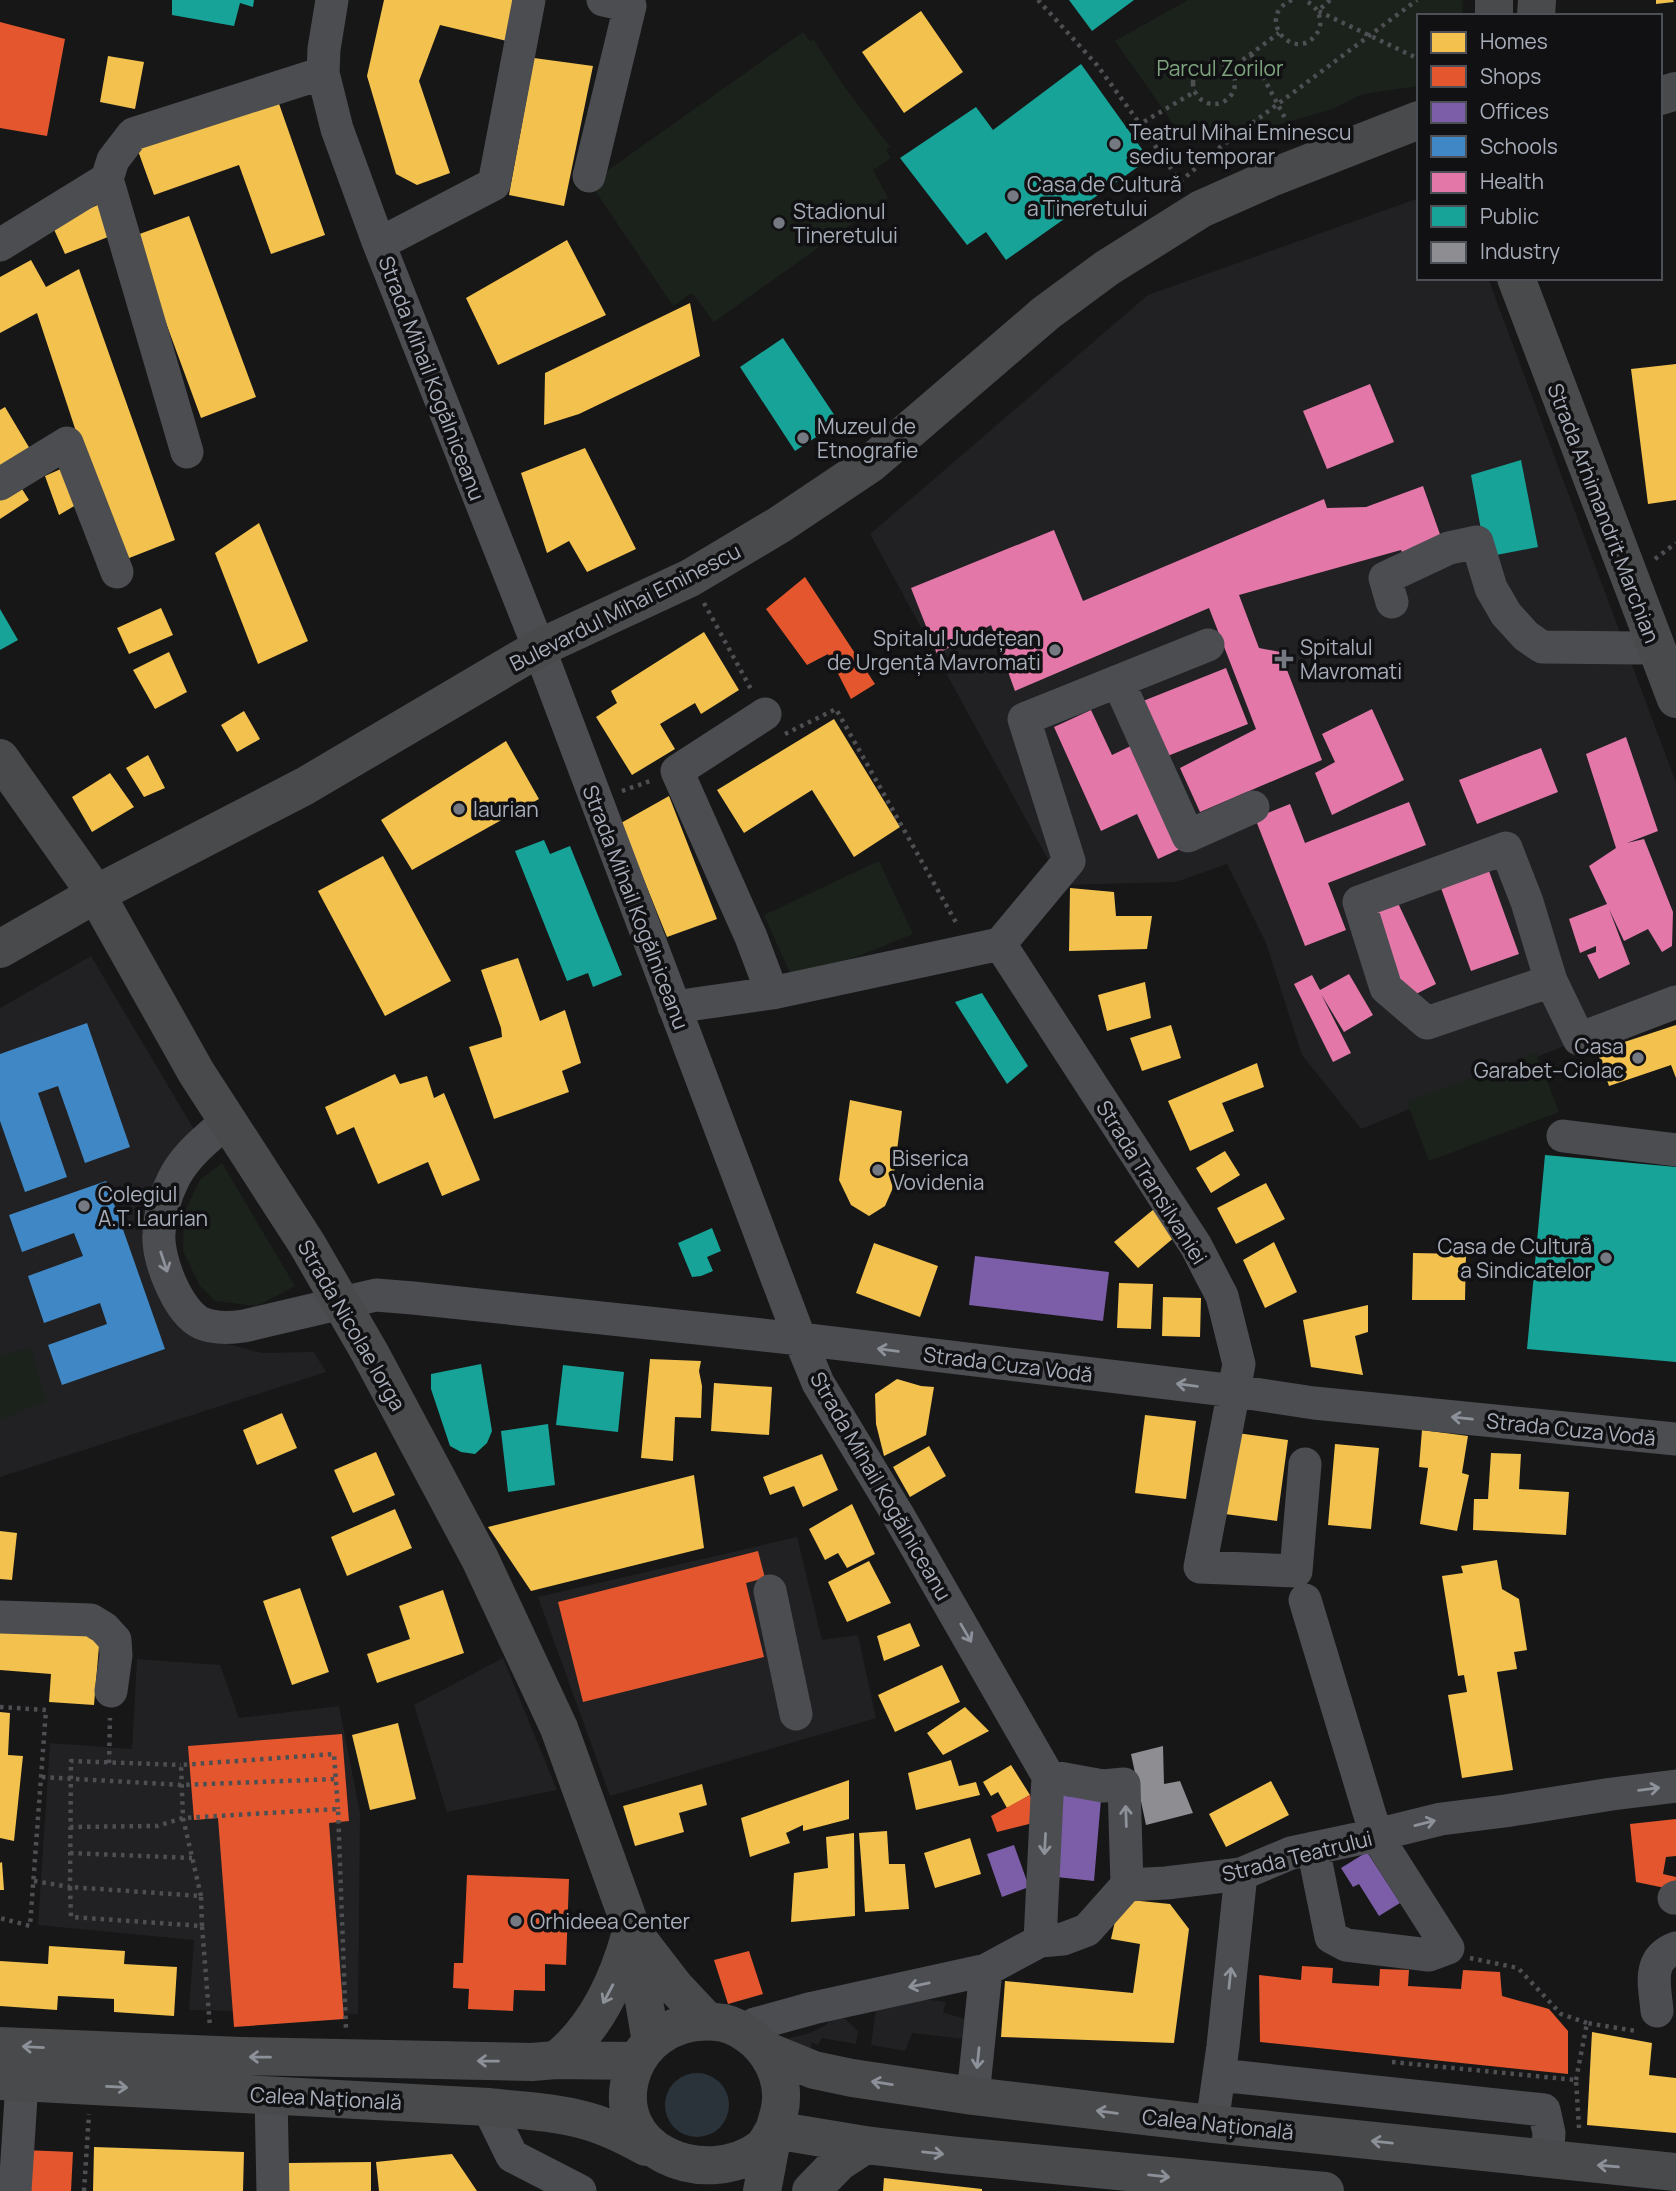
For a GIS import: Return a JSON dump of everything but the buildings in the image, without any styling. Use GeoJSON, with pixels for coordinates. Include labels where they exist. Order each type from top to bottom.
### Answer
{"type":"FeatureCollection","features":[{"type":"Feature","properties":{"kind":"main road","name":"Bulevardul Mihai Eminescu"},"geometry":{"type":"LineString","coordinates":[[0,949],[96,894],[306,786],[538,648],[690,578],[779,525],[870,464],[1046,313],[1107,268],[1190,196],[1273,177],[1417,121]]}},
{"type":"Feature","properties":{"kind":"main road","name":"Bulevardul Mihai Eminescu"},"geometry":{"type":"LineString","coordinates":[[1319,160],[1417,146]]}},
{"type":"Feature","properties":{"kind":"main road","name":"Strada Arhimandrit Marchian"},"geometry":{"type":"LineString","coordinates":[[1517,280],[1676,699]]}},
{"type":"Feature","properties":{"kind":"main road","name":"Strada Arhimandrit Marchian"},"geometry":{"type":"LineString","coordinates":[[1532,280],[1533,326]]}},
{"type":"Feature","properties":{"kind":"main road","name":"Strada Nicolae Iorga"},"geometry":{"type":"LineString","coordinates":[[0,758],[96,894],[196,1072],[307,1244],[411,1429],[492,1583],[559,1728],[632,1930],[644,2052]]}},
{"type":"Feature","properties":{"kind":"main road","name":"Strada Nicolae Iorga"},"geometry":{"type":"LineString","coordinates":[[632,1930],[675,1987],[706,2021]]}},
{"type":"Feature","properties":{"kind":"main road"},"geometry":{"type":"LineString","coordinates":[[556,2060],[573,2047],[605,2001],[621,1969],[632,1930]]}},
{"type":"Feature","properties":{"kind":"main road"},"geometry":{"type":"LineString","coordinates":[[679,2184],[646,2147],[634,2128],[628,2106],[629,2082],[644,2052],[667,2030],[686,2023],[706,2021],[728,2024],[753,2040],[776,2068],[781,2090],[780,2110],[762,2191]]}},
{"type":"Feature","properties":{"kind":"main road","name":"Calea Națională"},"geometry":{"type":"LineString","coordinates":[[753,2040],[796,2064],[839,2075],[973,2096],[1212,2124],[1676,2172]]}},
{"type":"Feature","properties":{"kind":"main road","name":"Calea Națională"},"geometry":{"type":"LineString","coordinates":[[0,2046],[212,2055],[532,2062],[644,2052]]}},
{"type":"Feature","properties":{"kind":"main road","name":"Calea Națională"},"geometry":{"type":"LineString","coordinates":[[11,2082],[488,2107],[594,2123],[617,2131],[646,2147]]}},
{"type":"Feature","properties":{"kind":"main road"},"geometry":{"type":"LineString","coordinates":[[554,2115],[612,2143],[679,2184]]}},
{"type":"Feature","properties":{"kind":"main road"},"geometry":{"type":"LineString","coordinates":[[774,2130],[865,2145],[1325,2191]]}},
{"type":"Feature","properties":{"kind":"main road"},"geometry":{"type":"LineString","coordinates":[[679,2184],[701,2174],[723,2172],[744,2163],[762,2148],[774,2130]]}},
{"type":"Feature","properties":{"kind":"main road"},"geometry":{"type":"LineString","coordinates":[[811,2191],[839,2162],[865,2145]]}},
{"type":"Feature","properties":{"kind":"street","name":"Strada Mihail Kogălniceanu"},"geometry":{"type":"LineString","coordinates":[[332,0],[323,73],[337,129],[379,244],[538,648],[800,1339],[818,1383],[898,1515],[1048,1776]]}},
{"type":"Feature","properties":{"kind":"street"},"geometry":{"type":"LineString","coordinates":[[379,244],[494,184],[529,0]]}},
{"type":"Feature","properties":{"kind":"street"},"geometry":{"type":"LineString","coordinates":[[589,176],[630,6],[603,0]]}},
{"type":"Feature","properties":{"kind":"street"},"geometry":{"type":"LineString","coordinates":[[187,452],[107,179],[113,159],[133,134],[323,73]]}},
{"type":"Feature","properties":{"kind":"street"},"geometry":{"type":"LineString","coordinates":[[0,246],[107,179]]}},
{"type":"Feature","properties":{"kind":"street"},"geometry":{"type":"LineString","coordinates":[[0,484],[66,443],[117,572]]}},
{"type":"Feature","properties":{"kind":"street"},"geometry":{"type":"LineString","coordinates":[[1392,602],[1385,578],[1450,548],[1477,542],[1491,588],[1506,614],[1526,636],[1542,647],[1640,648],[1652,638]]}},
{"type":"Feature","properties":{"kind":"street"},"geometry":{"type":"LineString","coordinates":[[674,1007],[772,993],[986,948],[1069,861],[1024,719],[1209,645]]}},
{"type":"Feature","properties":{"kind":"street"},"geometry":{"type":"LineString","coordinates":[[1118,681],[1188,836],[1253,807]]}},
{"type":"Feature","properties":{"kind":"street"},"geometry":{"type":"LineString","coordinates":[[765,715],[677,771],[751,937],[772,993]]}},
{"type":"Feature","properties":{"kind":"street"},"geometry":{"type":"LineString","coordinates":[[1552,981],[1427,1023],[1386,988],[1359,902],[1506,848],[1527,902],[1552,981],[1579,1039],[1676,1002]]}},
{"type":"Feature","properties":{"kind":"street","name":"Strada Transilvaniei"},"geometry":{"type":"LineString","coordinates":[[986,948],[1188,1235],[1222,1296],[1239,1364],[1200,1567],[1296,1571],[1305,1464]]}},
{"type":"Feature","properties":{"kind":"street","name":"Strada Cuza Vodă"},"geometry":{"type":"LineString","coordinates":[[227,1121],[189,1155],[173,1181],[163,1206],[158,1235],[160,1254],[178,1298],[190,1315],[201,1322],[226,1328],[376,1296],[413,1298],[800,1339],[1235,1391],[1314,1403],[1676,1439]]}},
{"type":"Feature","properties":{"kind":"street"},"geometry":{"type":"LineString","coordinates":[[1563,1136],[1676,1150]]}},
{"type":"Feature","properties":{"kind":"street"},"geometry":{"type":"LineString","coordinates":[[770,1591],[796,1714]]}},
{"type":"Feature","properties":{"kind":"street"},"geometry":{"type":"LineString","coordinates":[[1304,1600],[1376,1835],[1448,1948],[1429,1955],[1346,1945],[1331,1937],[1313,1849]]}},
{"type":"Feature","properties":{"kind":"street"},"geometry":{"type":"LineString","coordinates":[[0,1617],[91,1620],[104,1628],[115,1640],[116,1655],[111,1691]]}},
{"type":"Feature","properties":{"kind":"street"},"geometry":{"type":"LineString","coordinates":[[753,2040],[755,2024],[813,2008],[986,1970],[1040,1941],[1063,1939],[1087,1930],[1128,1885],[1124,1784],[1103,1786],[1048,1776],[1040,1941]]}},
{"type":"Feature","properties":{"kind":"street","name":"Strada Teatrului"},"geometry":{"type":"LineString","coordinates":[[1128,1885],[1241,1874],[1291,1853],[1441,1819],[1676,1786]]}},
{"type":"Feature","properties":{"kind":"street"},"geometry":{"type":"LineString","coordinates":[[1212,2124],[1241,1874]]}},
{"type":"Feature","properties":{"kind":"street"},"geometry":{"type":"LineString","coordinates":[[1657,2011],[1654,1971],[1661,1956],[1676,1948]]}},
{"type":"Feature","properties":{"kind":"street"},"geometry":{"type":"LineString","coordinates":[[973,2096],[986,1970]]}},
{"type":"Feature","properties":{"kind":"street"},"geometry":{"type":"LineString","coordinates":[[1221,2060],[1544,2110],[1549,2133],[1547,2160]]}},
{"type":"Feature","properties":{"kind":"street"},"geometry":{"type":"LineString","coordinates":[[11,2082],[15,2191]]}},
{"type":"Feature","properties":{"kind":"street"},"geometry":{"type":"LineString","coordinates":[[271,2096],[272,2191]]}},
{"type":"Feature","properties":{"kind":"street"},"geometry":{"type":"LineString","coordinates":[[488,2107],[529,2191]]}},
{"type":"Feature","properties":{"kind":"street"},"geometry":{"type":"LineString","coordinates":[[512,2157],[580,2191]]}},
{"type":"Feature","properties":{"kind":"path"},"geometry":{"type":"LineString","coordinates":[[1038,0],[1097,65],[1190,196],[1215,151],[1417,0]]}},
{"type":"Feature","properties":{"kind":"path"},"geometry":{"type":"LineString","coordinates":[[1279,0],[1281,6],[1276,19],[1279,33],[1291,43],[1306,43],[1312,39],[1320,26],[1318,11]]}},
{"type":"Feature","properties":{"kind":"path"},"geometry":{"type":"LineString","coordinates":[[1281,6],[1292,0]]}},
{"type":"Feature","properties":{"kind":"path"},"geometry":{"type":"LineString","coordinates":[[1304,0],[1318,11],[1417,57]]}},
{"type":"Feature","properties":{"kind":"path"},"geometry":{"type":"LineString","coordinates":[[1318,11],[1330,0]]}},
{"type":"Feature","properties":{"kind":"path"},"geometry":{"type":"LineString","coordinates":[[1229,70],[1279,33]]}},
{"type":"Feature","properties":{"kind":"path"},"geometry":{"type":"LineString","coordinates":[[1251,54],[1277,105],[1319,160]]}},
{"type":"Feature","properties":{"kind":"path"},"geometry":{"type":"LineString","coordinates":[[1218,62],[1225,64],[1229,70],[1235,82],[1226,99],[1219,103],[1205,102],[1199,98],[1193,86],[1193,79],[1202,65],[1218,62]]}},
{"type":"Feature","properties":{"kind":"path"},"geometry":{"type":"LineString","coordinates":[[1140,124],[1196,91]]}},
{"type":"Feature","properties":{"kind":"path"},"geometry":{"type":"LineString","coordinates":[[690,578],[778,737],[836,709],[986,948]]}},
{"type":"Feature","properties":{"kind":"path"},"geometry":{"type":"LineString","coordinates":[[596,800],[677,771]]}},
{"type":"Feature","properties":{"kind":"path"},"geometry":{"type":"LineString","coordinates":[[109,1763],[111,1691]]}},
{"type":"Feature","properties":{"kind":"path"},"geometry":{"type":"LineString","coordinates":[[0,1707],[46,1710],[30,1926],[0,1919]]}},
{"type":"Feature","properties":{"kind":"path"},"geometry":{"type":"LineString","coordinates":[[202,1926],[71,1917],[71,1762],[181,1765],[334,1754],[347,2059]]}},
{"type":"Feature","properties":{"kind":"path"},"geometry":{"type":"LineString","coordinates":[[181,1765],[183,1818],[201,1896],[212,2055]]}},
{"type":"Feature","properties":{"kind":"path"},"geometry":{"type":"LineString","coordinates":[[42,1777],[181,1785],[336,1779]]}},
{"type":"Feature","properties":{"kind":"path"},"geometry":{"type":"LineString","coordinates":[[71,1827],[157,1826],[183,1818],[338,1809]]}},
{"type":"Feature","properties":{"kind":"path"},"geometry":{"type":"LineString","coordinates":[[70,1853],[192,1858]]}},
{"type":"Feature","properties":{"kind":"path"},"geometry":{"type":"LineString","coordinates":[[34,1881],[70,1887],[201,1896]]}},
{"type":"Feature","properties":{"kind":"path"},"geometry":{"type":"LineString","coordinates":[[1448,1948],[1472,1959],[1518,1968],[1561,2014],[1587,2023],[1649,2033],[1657,2011]]}},
{"type":"Feature","properties":{"kind":"path"},"geometry":{"type":"LineString","coordinates":[[1576,2080],[1587,2023]]}},
{"type":"Feature","properties":{"kind":"path"},"geometry":{"type":"LineString","coordinates":[[84,2191],[90,2085]]}},
{"type":"Feature","properties":{"kind":"shaded area","name":"Spitalul Mavromati"},"geometry":{"type":"Polygon","coordinates":[[[1417,199],[1417,280],[1489,280],[1676,783],[1676,1014],[1564,1046],[1361,1129],[1302,1055],[1266,943],[1227,864],[1176,882],[1062,885],[870,534],[1148,295],[1417,199]]]}},
{"type":"Feature","properties":{"kind":"shaded area","name":"Colegiul A.T. Laurian"},"geometry":{"type":"Polygon","coordinates":[[[91,956],[205,1148],[161,1231],[209,1339],[262,1353],[314,1352],[326,1372],[0,1477],[0,1008],[91,956]]]}},
{"type":"Feature","properties":{"kind":"shaded area"},"geometry":{"type":"Polygon","coordinates":[[[797,1537],[822,1640],[858,1635],[876,1718],[610,1796],[538,1597],[797,1537]]]}},
{"type":"Feature","properties":{"kind":"shaded area"},"geometry":{"type":"Polygon","coordinates":[[[503,1658],[557,1790],[447,1812],[414,1705],[503,1658]]]}},
{"type":"Feature","properties":{"kind":"shaded area"},"geometry":{"type":"Polygon","coordinates":[[[137,1659],[220,1665],[239,1718],[339,1706],[360,1813],[358,2014],[189,2010],[194,1940],[38,1925],[50,1743],[132,1749],[137,1659]]]}},
{"type":"Feature","properties":{"kind":"shaded area"},"geometry":{"type":"Polygon","coordinates":[[[878,1993],[946,2002],[943,2012],[967,2020],[964,2039],[912,2033],[905,2051],[871,2045],[878,1993]]]}},
{"type":"Feature","properties":{"kind":"shaded area"},"geometry":{"type":"Polygon","coordinates":[[[832,2016],[845,2019],[858,2031],[856,2044],[822,2038],[818,2045],[811,2042],[811,2051],[787,2046],[790,2038],[826,2025],[832,2016]]]}},
{"type":"Feature","properties":{"kind":"shaded area"},"geometry":{"type":"Polygon","coordinates":[[[691,2073],[703,2073],[720,2082],[727,2093],[727,2117],[720,2128],[703,2137],[691,2137],[679,2132],[670,2123],[665,2111],[665,2099],[670,2087],[679,2078],[691,2073]]]}},
{"type":"Feature","properties":{"kind":"green space","name":"Parcul Zorilor"},"geometry":{"type":"Polygon","coordinates":[[[1188,0],[1463,0],[1462,14],[1417,14],[1417,86],[1363,94],[1332,109],[1271,127],[1188,145],[1115,41],[1188,0]]]}},
{"type":"Feature","properties":{"kind":"green space"},"geometry":{"type":"Polygon","coordinates":[[[803,32],[810,41],[814,40],[843,85],[890,147],[886,150],[891,158],[873,170],[888,198],[714,322],[694,295],[690,294],[673,306],[590,183],[803,32]]]}},
{"type":"Feature","properties":{"kind":"green space"},"geometry":{"type":"Polygon","coordinates":[[[879,861],[913,934],[794,982],[764,915],[879,861]]]}},
{"type":"Feature","properties":{"kind":"green space"},"geometry":{"type":"Polygon","coordinates":[[[1536,1053],[1559,1112],[1429,1161],[1407,1102],[1536,1053]]]}},
{"type":"Feature","properties":{"kind":"green space"},"geometry":{"type":"Polygon","coordinates":[[[222,1163],[295,1286],[257,1306],[215,1301],[200,1286],[183,1251],[184,1213],[200,1180],[222,1163]]]}},
{"type":"Feature","properties":{"kind":"green space"},"geometry":{"type":"Polygon","coordinates":[[[31,1347],[46,1401],[0,1420],[0,1357],[31,1347]]]}},
{"type":"Feature","properties":{"kind":"place","name":"Teatrul Mihai Eminescu sediu temporar"},"geometry":{"type":"Point","coordinates":[1115,144]}},
{"type":"Feature","properties":{"kind":"place","name":"Casa de Cultură a Tineretului"},"geometry":{"type":"Point","coordinates":[1013,196]}},
{"type":"Feature","properties":{"kind":"place","name":"Stadionul Tineretului"},"geometry":{"type":"Point","coordinates":[779,223]}},
{"type":"Feature","properties":{"kind":"place","name":"Muzeul de Etnografie"},"geometry":{"type":"Point","coordinates":[803,438]}},
{"type":"Feature","properties":{"kind":"place","name":"Spitalul Județean de Urgență Mavromati"},"geometry":{"type":"Point","coordinates":[1055,650]}},
{"type":"Feature","properties":{"kind":"place","name":"Spitalul Mavromati"},"geometry":{"type":"Point","coordinates":[1284,659]}},
{"type":"Feature","properties":{"kind":"place","name":"laurian"},"geometry":{"type":"Point","coordinates":[459,809]}},
{"type":"Feature","properties":{"kind":"place","name":"Casa Garabet–Ciolac"},"geometry":{"type":"Point","coordinates":[1638,1058]}},
{"type":"Feature","properties":{"kind":"place","name":"Biserica Vovidenia"},"geometry":{"type":"Point","coordinates":[878,1170]}},
{"type":"Feature","properties":{"kind":"place","name":"Colegiul A.T. Laurian"},"geometry":{"type":"Point","coordinates":[84,1206]}},
{"type":"Feature","properties":{"kind":"place","name":"Casa de Cultură a Sindicatelor"},"geometry":{"type":"Point","coordinates":[1606,1258]}},
{"type":"Feature","properties":{"kind":"place","name":"Orhideea Center"},"geometry":{"type":"Point","coordinates":[516,1921]}}]}
